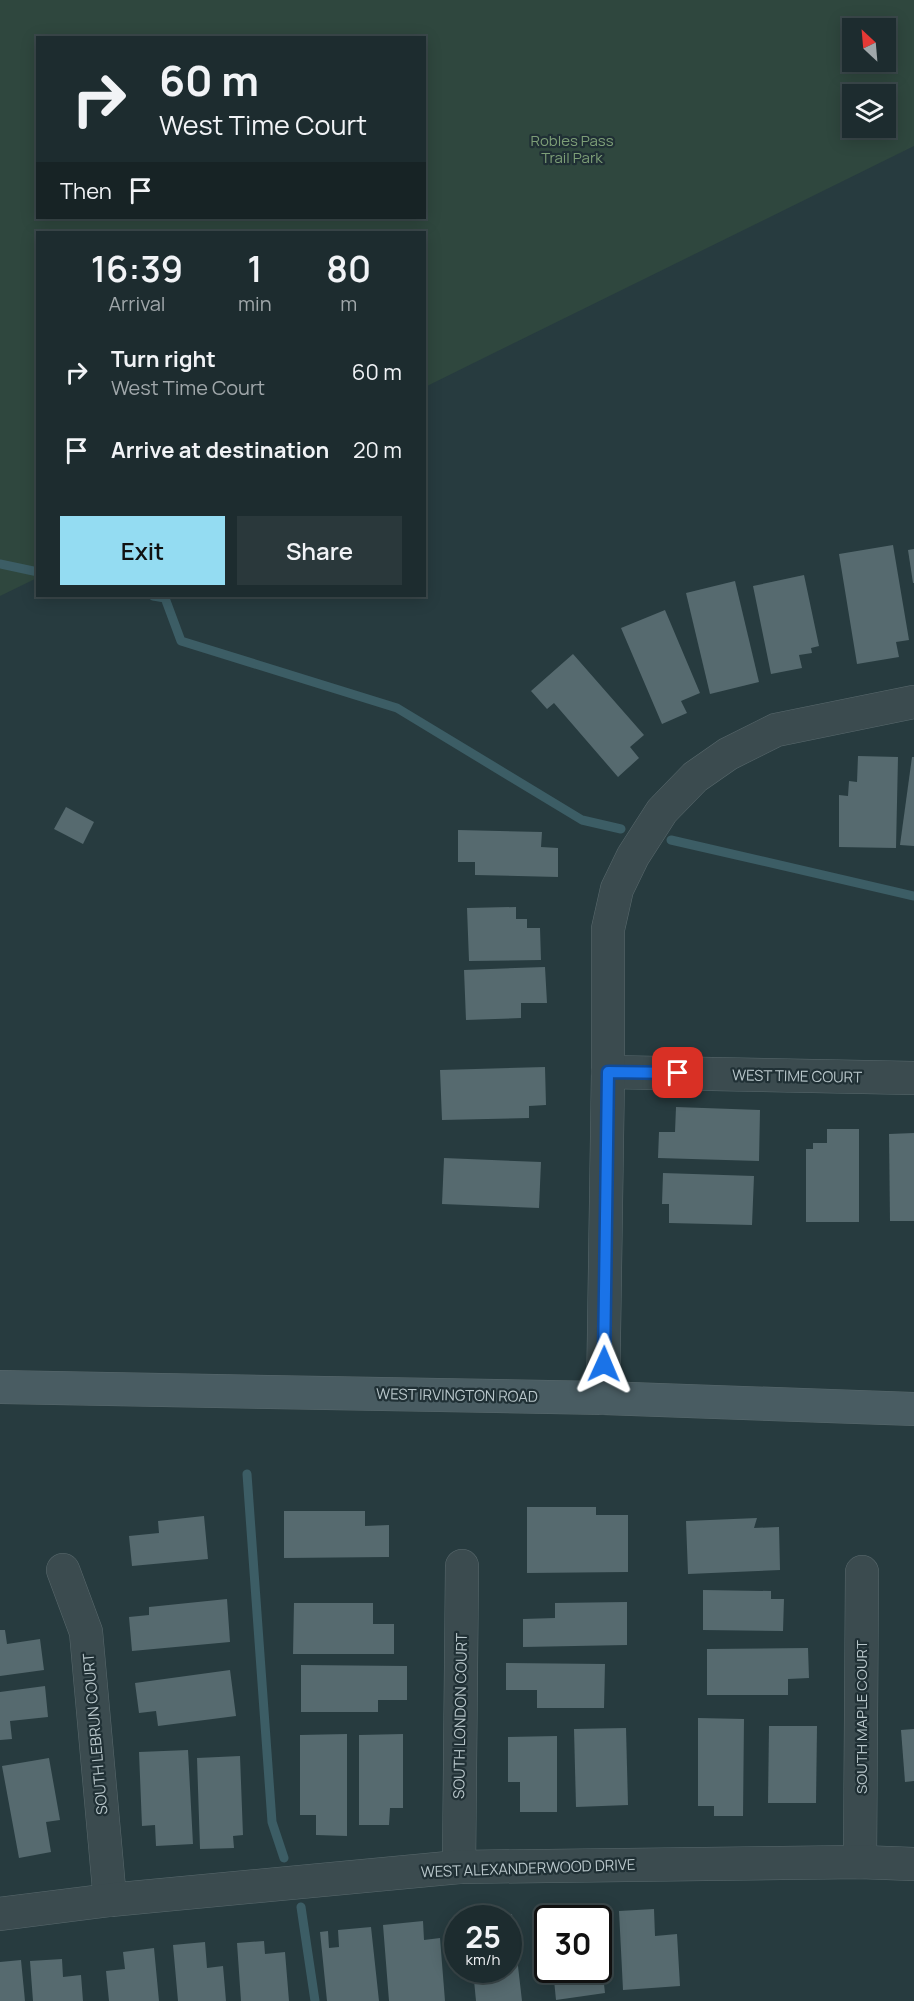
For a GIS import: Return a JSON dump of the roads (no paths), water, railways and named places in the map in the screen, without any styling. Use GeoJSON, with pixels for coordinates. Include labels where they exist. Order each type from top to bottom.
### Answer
{"type":"FeatureCollection","features":[{"type":"Feature","properties":{"kind":"main road","name":"WEST IRVINGTON ROAD"},"geometry":{"type":"LineString","coordinates":[[0,1387],[603,1398],[914,1409]]}},
{"type":"Feature","properties":{"kind":"street"},"geometry":{"type":"LineString","coordinates":[[603,1398],[608,929],[617,889],[633,856],[662,811],[694,777],[728,754],[776,730],[914,702]]}},
{"type":"Feature","properties":{"kind":"street","name":"WEST TIME COURT"},"geometry":{"type":"LineString","coordinates":[[608,1072],[914,1078]]}},
{"type":"Feature","properties":{"kind":"street","name":"SOUTH LONDON COURT"},"geometry":{"type":"LineString","coordinates":[[459,1867],[462,1566]]}},
{"type":"Feature","properties":{"kind":"street","name":"SOUTH LEBRUN COURT"},"geometry":{"type":"LineString","coordinates":[[63,1570],[86,1632],[110,1900]]}},
{"type":"Feature","properties":{"kind":"street","name":"SOUTH MAPLE COURT"},"geometry":{"type":"LineString","coordinates":[[860,1862],[862,1572]]}},
{"type":"Feature","properties":{"kind":"street","name":"WEST ALEXANDERWOOD DRIVE"},"geometry":{"type":"LineString","coordinates":[[0,1914],[110,1900],[459,1867],[860,1862],[914,1864]]}},
{"type":"Feature","properties":{"kind":"waterway"},"geometry":{"type":"LineString","coordinates":[[0,564],[36,572]]}},
{"type":"Feature","properties":{"kind":"waterway"},"geometry":{"type":"LineString","coordinates":[[159,597],[165,598],[181,641],[397,708],[582,820],[621,829]]}},
{"type":"Feature","properties":{"kind":"waterway"},"geometry":{"type":"LineString","coordinates":[[671,840],[914,896]]}},
{"type":"Feature","properties":{"kind":"waterway"},"geometry":{"type":"LineString","coordinates":[[247,1474],[272,1822],[284,1858]]}},
{"type":"Feature","properties":{"kind":"waterway"},"geometry":{"type":"LineString","coordinates":[[301,1907],[315,2001]]}},
{"type":"Feature","properties":{"kind":"park label","name":"Robles Pass Trail Park"},"geometry":{"type":"Point","coordinates":[572,148]}}]}
